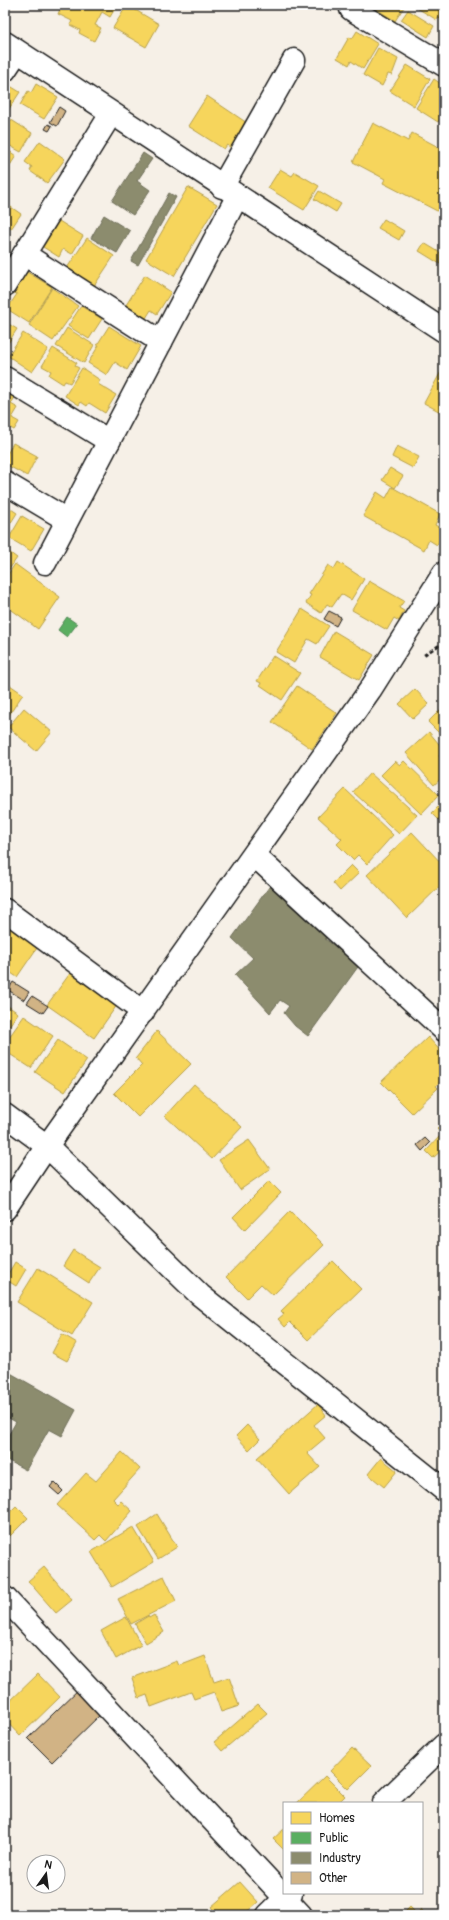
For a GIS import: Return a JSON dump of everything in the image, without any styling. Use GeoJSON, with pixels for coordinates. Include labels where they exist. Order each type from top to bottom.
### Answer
{"type":"FeatureCollection","features":[{"type":"Feature","properties":{"kind":"street"},"geometry":{"type":"LineString","coordinates":[[353,5],[351,9],[444,65]]}},
{"type":"Feature","properties":{"kind":"street"},"geometry":{"type":"LineString","coordinates":[[9,55],[111,114],[444,331]]}},
{"type":"Feature","properties":{"kind":"street"},"geometry":{"type":"LineString","coordinates":[[45,564],[161,342],[230,192],[294,60]]}},
{"type":"Feature","properties":{"kind":"street"},"geometry":{"type":"LineString","coordinates":[[5,285],[111,114]]}},
{"type":"Feature","properties":{"kind":"street"},"geometry":{"type":"LineString","coordinates":[[24,254],[161,342]]}},
{"type":"Feature","properties":{"kind":"street"},"geometry":{"type":"LineString","coordinates":[[5,378],[109,441]]}},
{"type":"Feature","properties":{"kind":"street"},"geometry":{"type":"LineString","coordinates":[[5,483],[67,520]]}},
{"type":"Feature","properties":{"kind":"street"},"geometry":{"type":"LineString","coordinates":[[5,1209],[47,1146],[381,675],[444,573]]}},
{"type":"Feature","properties":{"kind":"street"},"geometry":{"type":"LineString","coordinates":[[254,855],[444,1030]]}},
{"type":"Feature","properties":{"kind":"street"},"geometry":{"type":"LineString","coordinates":[[5,910],[143,1012]]}},
{"type":"Feature","properties":{"kind":"street"},"geometry":{"type":"LineString","coordinates":[[5,1115],[47,1146],[200,1295],[444,1490]]}},
{"type":"Feature","properties":{"kind":"street"},"geometry":{"type":"LineString","coordinates":[[5,1598],[283,1891]]}},
{"type":"Feature","properties":{"kind":"street"},"geometry":{"type":"LineString","coordinates":[[385,1802],[444,1745]]}},
{"type":"Feature","properties":{"kind":"street"},"geometry":{"type":"LineString","coordinates":[[268,1915],[288,1896],[301,1915]]}},
{"type":"Feature","properties":{"kind":"building: Homes"},"geometry":{"type":"Polygon","coordinates":[[[62,5],[117,5],[110,17],[102,12],[95,25],[101,28],[94,41],[79,33],[80,30],[70,25],[72,21],[58,14],[62,5]]]}},
{"type":"Feature","properties":{"kind":"building: Homes"},"geometry":{"type":"Polygon","coordinates":[[[127,5],[159,24],[146,47],[113,28],[127,5]]]}},
{"type":"Feature","properties":{"kind":"building: Homes"},"geometry":{"type":"Polygon","coordinates":[[[374,5],[400,5],[404,7],[395,21],[376,9],[374,5]]]}},
{"type":"Feature","properties":{"kind":"building: Homes"},"geometry":{"type":"Polygon","coordinates":[[[412,5],[444,5],[442,9],[444,15],[441,19],[438,18],[437,20],[412,5]]]}},
{"type":"Feature","properties":{"kind":"building: Homes"},"geometry":{"type":"Polygon","coordinates":[[[408,10],[434,26],[428,37],[401,20],[408,10]]]}},
{"type":"Feature","properties":{"kind":"building: Homes"},"geometry":{"type":"Polygon","coordinates":[[[357,31],[378,44],[363,69],[351,61],[349,65],[337,58],[349,37],[352,39],[357,31]]]}},
{"type":"Feature","properties":{"kind":"building: Homes"},"geometry":{"type":"Polygon","coordinates":[[[378,48],[398,59],[392,75],[388,74],[382,86],[363,75],[378,48]]]}},
{"type":"Feature","properties":{"kind":"building: Homes"},"geometry":{"type":"Polygon","coordinates":[[[407,65],[430,79],[414,106],[390,91],[407,65]]]}},
{"type":"Feature","properties":{"kind":"building: Homes"},"geometry":{"type":"Polygon","coordinates":[[[434,79],[444,86],[444,113],[438,122],[416,108],[434,79]]]}},
{"type":"Feature","properties":{"kind":"building: Homes"},"geometry":{"type":"Polygon","coordinates":[[[7,84],[20,92],[5,115],[5,87],[7,84]]]}},
{"type":"Feature","properties":{"kind":"building: Homes"},"geometry":{"type":"Polygon","coordinates":[[[36,84],[58,97],[44,119],[20,105],[28,91],[31,93],[36,84]]]}},
{"type":"Feature","properties":{"kind":"building: Homes"},"geometry":{"type":"Polygon","coordinates":[[[207,96],[250,125],[234,150],[227,145],[224,149],[188,126],[207,96]]]}},
{"type":"Feature","properties":{"kind":"building: Homes"},"geometry":{"type":"Polygon","coordinates":[[[5,116],[32,133],[21,152],[5,143],[5,116]]]}},
{"type":"Feature","properties":{"kind":"building: Homes"},"geometry":{"type":"Polygon","coordinates":[[[373,123],[408,141],[412,133],[444,150],[444,202],[439,212],[383,183],[385,179],[353,162],[373,123]]]}},
{"type":"Feature","properties":{"kind":"building: Homes"},"geometry":{"type":"Polygon","coordinates":[[[40,141],[65,159],[47,183],[30,171],[32,167],[25,162],[40,141]]]}},
{"type":"Feature","properties":{"kind":"building: Homes"},"geometry":{"type":"Polygon","coordinates":[[[5,148],[16,156],[5,173],[5,148]]]}},
{"type":"Feature","properties":{"kind":"building: Homes"},"geometry":{"type":"Polygon","coordinates":[[[280,169],[292,176],[295,172],[319,186],[304,210],[268,188],[280,169]]]}},
{"type":"Feature","properties":{"kind":"building: Homes"},"geometry":{"type":"Polygon","coordinates":[[[188,187],[217,204],[174,276],[146,259],[188,187]]]}},
{"type":"Feature","properties":{"kind":"building: Homes"},"geometry":{"type":"Polygon","coordinates":[[[319,191],[341,204],[336,212],[314,199],[319,191]]]}},
{"type":"Feature","properties":{"kind":"building: Homes"},"geometry":{"type":"Polygon","coordinates":[[[5,203],[21,214],[11,229],[5,225],[5,203]]]}},
{"type":"Feature","properties":{"kind":"building: Homes"},"geometry":{"type":"Polygon","coordinates":[[[384,219],[404,231],[399,240],[378,228],[384,219]]]}},
{"type":"Feature","properties":{"kind":"building: Homes"},"geometry":{"type":"Polygon","coordinates":[[[59,221],[83,236],[72,254],[63,249],[59,257],[43,247],[59,221]]]}},
{"type":"Feature","properties":{"kind":"building: Homes"},"geometry":{"type":"Polygon","coordinates":[[[87,238],[114,256],[94,286],[67,268],[87,238]]]}},
{"type":"Feature","properties":{"kind":"building: Homes"},"geometry":{"type":"Polygon","coordinates":[[[424,243],[444,255],[440,264],[419,251],[424,243]]]}},
{"type":"Feature","properties":{"kind":"building: Homes"},"geometry":{"type":"Polygon","coordinates":[[[27,272],[52,287],[29,323],[7,309],[17,294],[14,293],[27,272]]]}},
{"type":"Feature","properties":{"kind":"building: Homes"},"geometry":{"type":"Polygon","coordinates":[[[145,275],[171,292],[157,314],[151,310],[146,318],[126,305],[145,275]]]}},
{"type":"Feature","properties":{"kind":"building: Homes"},"geometry":{"type":"Polygon","coordinates":[[[52,288],[78,306],[53,341],[29,325],[52,288]]]}},
{"type":"Feature","properties":{"kind":"building: Homes"},"geometry":{"type":"Polygon","coordinates":[[[81,306],[102,319],[89,339],[68,326],[81,306]]]}},
{"type":"Feature","properties":{"kind":"building: Homes"},"geometry":{"type":"Polygon","coordinates":[[[5,322],[17,329],[5,348],[5,322]]]}},
{"type":"Feature","properties":{"kind":"building: Homes"},"geometry":{"type":"Polygon","coordinates":[[[109,326],[141,346],[127,370],[115,362],[107,375],[88,363],[109,326]]]}},
{"type":"Feature","properties":{"kind":"building: Homes"},"geometry":{"type":"Polygon","coordinates":[[[67,328],[94,345],[84,363],[56,346],[67,328]]]}},
{"type":"Feature","properties":{"kind":"building: Homes"},"geometry":{"type":"Polygon","coordinates":[[[23,333],[48,349],[32,372],[8,356],[23,333]]]}},
{"type":"Feature","properties":{"kind":"building: Homes"},"geometry":{"type":"Polygon","coordinates":[[[53,348],[77,363],[75,366],[79,368],[70,383],[65,381],[63,384],[49,375],[51,371],[42,366],[53,348]]]}},
{"type":"Feature","properties":{"kind":"building: Homes"},"geometry":{"type":"Polygon","coordinates":[[[444,366],[444,414],[424,403],[444,366]]]}},
{"type":"Feature","properties":{"kind":"building: Homes"},"geometry":{"type":"Polygon","coordinates":[[[82,368],[100,380],[98,384],[116,395],[105,413],[89,403],[87,406],[81,402],[79,405],[65,396],[82,368]]]}},
{"type":"Feature","properties":{"kind":"building: Homes"},"geometry":{"type":"Polygon","coordinates":[[[5,391],[15,397],[11,404],[18,408],[12,418],[19,422],[14,430],[5,425],[5,391]]]}},
{"type":"Feature","properties":{"kind":"building: Homes"},"geometry":{"type":"Polygon","coordinates":[[[13,443],[37,456],[27,476],[5,464],[5,458],[13,443]]]}},
{"type":"Feature","properties":{"kind":"building: Homes"},"geometry":{"type":"Polygon","coordinates":[[[397,446],[419,457],[413,468],[392,457],[397,446]]]}},
{"type":"Feature","properties":{"kind":"building: Homes"},"geometry":{"type":"Polygon","coordinates":[[[390,468],[403,476],[395,488],[382,480],[390,468]]]}},
{"type":"Feature","properties":{"kind":"building: Homes"},"geometry":{"type":"Polygon","coordinates":[[[392,487],[440,514],[435,525],[444,530],[444,533],[437,545],[429,540],[424,550],[363,516],[377,492],[386,498],[392,487]]]}},
{"type":"Feature","properties":{"kind":"building: Homes"},"geometry":{"type":"Polygon","coordinates":[[[5,505],[17,513],[5,532],[5,505]]]}},
{"type":"Feature","properties":{"kind":"building: Homes"},"geometry":{"type":"Polygon","coordinates":[[[22,516],[44,529],[31,551],[9,538],[22,516]]]}},
{"type":"Feature","properties":{"kind":"building: Homes"},"geometry":{"type":"Polygon","coordinates":[[[5,549],[17,558],[5,575],[5,549]]]}},
{"type":"Feature","properties":{"kind":"building: Homes"},"geometry":{"type":"Polygon","coordinates":[[[338,562],[364,579],[351,600],[341,594],[332,607],[327,604],[321,613],[306,603],[311,595],[309,594],[328,565],[334,569],[338,562]]]}},
{"type":"Feature","properties":{"kind":"building: Homes"},"geometry":{"type":"Polygon","coordinates":[[[15,564],[60,597],[38,629],[5,605],[5,579],[15,564]]]}},
{"type":"Feature","properties":{"kind":"building: Homes"},"geometry":{"type":"Polygon","coordinates":[[[369,581],[404,601],[399,608],[404,611],[399,621],[394,618],[387,630],[352,610],[369,581]]]}},
{"type":"Feature","properties":{"kind":"building: Homes"},"geometry":{"type":"Polygon","coordinates":[[[302,609],[329,626],[317,644],[308,639],[294,663],[276,652],[302,609]]]}},
{"type":"Feature","properties":{"kind":"building: Homes"},"geometry":{"type":"Polygon","coordinates":[[[334,631],[374,655],[359,680],[320,657],[334,631]]]}},
{"type":"Feature","properties":{"kind":"building: Homes"},"geometry":{"type":"Polygon","coordinates":[[[273,656],[300,673],[282,700],[260,685],[261,683],[257,681],[273,656]]]}},
{"type":"Feature","properties":{"kind":"building: Homes"},"geometry":{"type":"Polygon","coordinates":[[[7,683],[23,694],[5,721],[5,686],[7,683]]]}},
{"type":"Feature","properties":{"kind":"building: Homes"},"geometry":{"type":"Polygon","coordinates":[[[297,686],[337,713],[312,749],[272,722],[297,686]]]}},
{"type":"Feature","properties":{"kind":"building: Homes"},"geometry":{"type":"Polygon","coordinates":[[[415,689],[429,704],[413,719],[399,704],[415,689]]]}},
{"type":"Feature","properties":{"kind":"building: Homes"},"geometry":{"type":"Polygon","coordinates":[[[444,706],[444,738],[428,722],[444,706]]]}},
{"type":"Feature","properties":{"kind":"building: Homes"},"geometry":{"type":"Polygon","coordinates":[[[24,708],[52,732],[36,751],[8,727],[24,708]]]}},
{"type":"Feature","properties":{"kind":"building: Homes"},"geometry":{"type":"Polygon","coordinates":[[[429,732],[444,750],[439,756],[444,762],[444,776],[434,785],[406,753],[429,732]]]}},
{"type":"Feature","properties":{"kind":"building: Homes"},"geometry":{"type":"Polygon","coordinates":[[[395,761],[400,765],[404,761],[439,795],[421,814],[381,775],[395,761]]]}},
{"type":"Feature","properties":{"kind":"building: Homes"},"geometry":{"type":"Polygon","coordinates":[[[370,773],[417,815],[399,834],[353,792],[370,773]]]}},
{"type":"Feature","properties":{"kind":"building: Homes"},"geometry":{"type":"Polygon","coordinates":[[[345,789],[393,835],[367,864],[358,855],[353,860],[337,844],[342,839],[318,817],[345,789]]]}},
{"type":"Feature","properties":{"kind":"building: Homes"},"geometry":{"type":"Polygon","coordinates":[[[444,801],[444,825],[432,813],[444,801]]]}},
{"type":"Feature","properties":{"kind":"building: Homes"},"geometry":{"type":"Polygon","coordinates":[[[412,832],[444,866],[444,882],[407,918],[367,875],[412,832]]]}},
{"type":"Feature","properties":{"kind":"building: Homes"},"geometry":{"type":"Polygon","coordinates":[[[351,865],[359,873],[340,891],[333,883],[351,865]]]}},
{"type":"Feature","properties":{"kind":"building: Homes"},"geometry":{"type":"Polygon","coordinates":[[[5,922],[39,945],[17,977],[5,969],[5,922]]]}},
{"type":"Feature","properties":{"kind":"building: Homes"},"geometry":{"type":"Polygon","coordinates":[[[71,972],[117,1005],[94,1038],[47,1005],[71,972]]]}},
{"type":"Feature","properties":{"kind":"building: Homes"},"geometry":{"type":"Polygon","coordinates":[[[5,1004],[18,1013],[5,1032],[5,1004]]]}},
{"type":"Feature","properties":{"kind":"building: Homes"},"geometry":{"type":"Polygon","coordinates":[[[24,1016],[53,1036],[31,1068],[5,1051],[5,1043],[24,1016]]]}},
{"type":"Feature","properties":{"kind":"building: Homes"},"geometry":{"type":"Polygon","coordinates":[[[157,1031],[191,1064],[138,1117],[114,1093],[142,1065],[136,1058],[157,1031]]]}},
{"type":"Feature","properties":{"kind":"building: Homes"},"geometry":{"type":"Polygon","coordinates":[[[428,1037],[444,1055],[444,1078],[436,1086],[438,1088],[412,1113],[381,1082],[428,1037]]]}},
{"type":"Feature","properties":{"kind":"building: Homes"},"geometry":{"type":"Polygon","coordinates":[[[58,1040],[87,1060],[65,1092],[35,1072],[58,1040]]]}},
{"type":"Feature","properties":{"kind":"building: Homes"},"geometry":{"type":"Polygon","coordinates":[[[194,1084],[242,1127],[212,1159],[165,1116],[194,1084]]]}},
{"type":"Feature","properties":{"kind":"building: Homes"},"geometry":{"type":"Polygon","coordinates":[[[444,1123],[444,1136],[437,1129],[444,1123]]]}},
{"type":"Feature","properties":{"kind":"building: Homes"},"geometry":{"type":"Polygon","coordinates":[[[441,1135],[444,1139],[444,1148],[433,1158],[426,1151],[441,1135]]]}},
{"type":"Feature","properties":{"kind":"building: Homes"},"geometry":{"type":"Polygon","coordinates":[[[249,1140],[270,1169],[240,1190],[219,1160],[249,1140]]]}},
{"type":"Feature","properties":{"kind":"building: Homes"},"geometry":{"type":"Polygon","coordinates":[[[269,1181],[281,1193],[245,1230],[233,1217],[269,1181]]]}},
{"type":"Feature","properties":{"kind":"building: Homes"},"geometry":{"type":"Polygon","coordinates":[[[290,1211],[324,1245],[273,1295],[261,1284],[247,1298],[226,1277],[290,1211]]]}},
{"type":"Feature","properties":{"kind":"building: Homes"},"geometry":{"type":"Polygon","coordinates":[[[73,1250],[100,1267],[89,1283],[63,1266],[73,1250]]]}},
{"type":"Feature","properties":{"kind":"building: Homes"},"geometry":{"type":"Polygon","coordinates":[[[333,1261],[361,1289],[308,1340],[290,1322],[285,1327],[278,1319],[284,1314],[281,1311],[333,1261]]]}},
{"type":"Feature","properties":{"kind":"building: Homes"},"geometry":{"type":"Polygon","coordinates":[[[15,1262],[26,1269],[16,1286],[5,1279],[15,1262]]]}},
{"type":"Feature","properties":{"kind":"building: Homes"},"geometry":{"type":"Polygon","coordinates":[[[38,1268],[93,1302],[72,1336],[17,1302],[38,1268]]]}},
{"type":"Feature","properties":{"kind":"building: Homes"},"geometry":{"type":"Polygon","coordinates":[[[62,1334],[77,1343],[67,1361],[52,1353],[62,1334]]]}},
{"type":"Feature","properties":{"kind":"building: Homes"},"geometry":{"type":"Polygon","coordinates":[[[318,1404],[326,1415],[314,1425],[325,1438],[307,1453],[320,1467],[289,1494],[257,1458],[318,1404]]]}},
{"type":"Feature","properties":{"kind":"building: Homes"},"geometry":{"type":"Polygon","coordinates":[[[247,1425],[260,1439],[249,1450],[236,1436],[247,1425]]]}},
{"type":"Feature","properties":{"kind":"building: Homes"},"geometry":{"type":"Polygon","coordinates":[[[122,1452],[140,1469],[113,1499],[118,1504],[121,1501],[132,1511],[106,1541],[100,1535],[95,1540],[57,1505],[86,1473],[96,1481],[122,1452]]]}},
{"type":"Feature","properties":{"kind":"building: Homes"},"geometry":{"type":"Polygon","coordinates":[[[381,1458],[397,1471],[384,1487],[368,1474],[381,1458]]]}},
{"type":"Feature","properties":{"kind":"building: Homes"},"geometry":{"type":"Polygon","coordinates":[[[16,1506],[28,1518],[5,1541],[5,1517],[16,1506]]]}},
{"type":"Feature","properties":{"kind":"building: Homes"},"geometry":{"type":"Polygon","coordinates":[[[157,1514],[177,1547],[158,1559],[138,1527],[157,1514]]]}},
{"type":"Feature","properties":{"kind":"building: Homes"},"geometry":{"type":"Polygon","coordinates":[[[133,1527],[154,1562],[112,1587],[91,1552],[133,1527]]]}},
{"type":"Feature","properties":{"kind":"building: Homes"},"geometry":{"type":"Polygon","coordinates":[[[44,1567],[72,1600],[56,1613],[28,1581],[44,1567]]]}},
{"type":"Feature","properties":{"kind":"building: Homes"},"geometry":{"type":"Polygon","coordinates":[[[164,1576],[176,1601],[131,1624],[118,1599],[164,1576]]]}},
{"type":"Feature","properties":{"kind":"building: Homes"},"geometry":{"type":"Polygon","coordinates":[[[154,1615],[164,1632],[146,1643],[135,1624],[148,1616],[149,1618],[154,1615]]]}},
{"type":"Feature","properties":{"kind":"building: Homes"},"geometry":{"type":"Polygon","coordinates":[[[126,1617],[141,1645],[116,1659],[101,1631],[126,1617]]]}},
{"type":"Feature","properties":{"kind":"building: Homes"},"geometry":{"type":"Polygon","coordinates":[[[205,1656],[214,1682],[229,1677],[239,1706],[221,1712],[214,1692],[194,1699],[191,1692],[151,1707],[147,1695],[139,1698],[132,1678],[177,1661],[179,1666],[205,1656]]]}},
{"type":"Feature","properties":{"kind":"building: Homes"},"geometry":{"type":"Polygon","coordinates":[[[38,1674],[60,1697],[20,1736],[5,1720],[5,1706],[38,1674]]]}},
{"type":"Feature","properties":{"kind":"building: Homes"},"geometry":{"type":"Polygon","coordinates":[[[258,1704],[267,1713],[222,1751],[214,1742],[258,1704]]]}},
{"type":"Feature","properties":{"kind":"building: Homes"},"geometry":{"type":"Polygon","coordinates":[[[352,1748],[371,1766],[348,1789],[330,1771],[352,1748]]]}},
{"type":"Feature","properties":{"kind":"building: Homes"},"geometry":{"type":"Polygon","coordinates":[[[325,1776],[345,1796],[339,1802],[298,1802],[325,1776]]]}},
{"type":"Feature","properties":{"kind":"building: Homes"},"geometry":{"type":"Polygon","coordinates":[[[283,1830],[283,1849],[273,1839],[283,1830]]]}},
{"type":"Feature","properties":{"kind":"building: Homes"},"geometry":{"type":"Polygon","coordinates":[[[240,1882],[258,1902],[243,1915],[218,1915],[211,1907],[240,1882]]]}},
{"type":"Feature","properties":{"kind":"building: Homes"},"geometry":{"type":"Polygon","coordinates":[[[410,1907],[417,1914],[421,1909],[426,1915],[402,1915],[410,1907]]]}},
{"type":"Feature","properties":{"kind":"building: Public"},"geometry":{"type":"Polygon","coordinates":[[[67,617],[77,624],[67,637],[58,630],[67,617]]]}},
{"type":"Feature","properties":{"kind":"building: Industry"},"geometry":{"type":"Polygon","coordinates":[[[143,153],[152,159],[137,181],[150,190],[133,215],[112,201],[143,153]]]}},
{"type":"Feature","properties":{"kind":"building: Industry"},"geometry":{"type":"Polygon","coordinates":[[[169,193],[176,197],[138,265],[131,261],[169,193]]]}},
{"type":"Feature","properties":{"kind":"building: Industry"},"geometry":{"type":"Polygon","coordinates":[[[104,215],[130,231],[117,253],[91,238],[104,215]]]}},
{"type":"Feature","properties":{"kind":"building: Industry"},"geometry":{"type":"Polygon","coordinates":[[[272,883],[330,933],[325,939],[360,964],[308,1036],[295,1026],[284,1013],[289,1006],[280,1000],[270,1013],[235,975],[253,958],[232,938],[272,883]]]}},
{"type":"Feature","properties":{"kind":"building: Industry"},"geometry":{"type":"Polygon","coordinates":[[[5,1370],[76,1410],[62,1436],[49,1429],[26,1470],[5,1459],[5,1441],[16,1422],[5,1416],[5,1370]]]}},
{"type":"Feature","properties":{"kind":"building: Other"},"geometry":{"type":"Polygon","coordinates":[[[59,107],[65,111],[57,126],[50,122],[59,107]]]}},
{"type":"Feature","properties":{"kind":"building: Other"},"geometry":{"type":"Polygon","coordinates":[[[48,124],[52,126],[49,131],[45,129],[48,124]]]}},
{"type":"Feature","properties":{"kind":"building: Other"},"geometry":{"type":"Polygon","coordinates":[[[329,611],[341,617],[336,626],[324,619],[329,611]]]}},
{"type":"Feature","properties":{"kind":"building: Other"},"geometry":{"type":"Polygon","coordinates":[[[13,982],[29,992],[24,1000],[8,990],[13,982]]]}},
{"type":"Feature","properties":{"kind":"building: Other"},"geometry":{"type":"Polygon","coordinates":[[[32,996],[48,1006],[43,1013],[27,1003],[32,996]]]}},
{"type":"Feature","properties":{"kind":"building: Other"},"geometry":{"type":"Polygon","coordinates":[[[425,1138],[430,1143],[422,1151],[417,1145],[425,1138]]]}},
{"type":"Feature","properties":{"kind":"building: Other"},"geometry":{"type":"Polygon","coordinates":[[[54,1482],[63,1491],[59,1495],[50,1487],[54,1482]]]}},
{"type":"Feature","properties":{"kind":"building: Other"},"geometry":{"type":"Polygon","coordinates":[[[82,1686],[105,1710],[52,1762],[28,1738],[82,1686]]]}}]}
